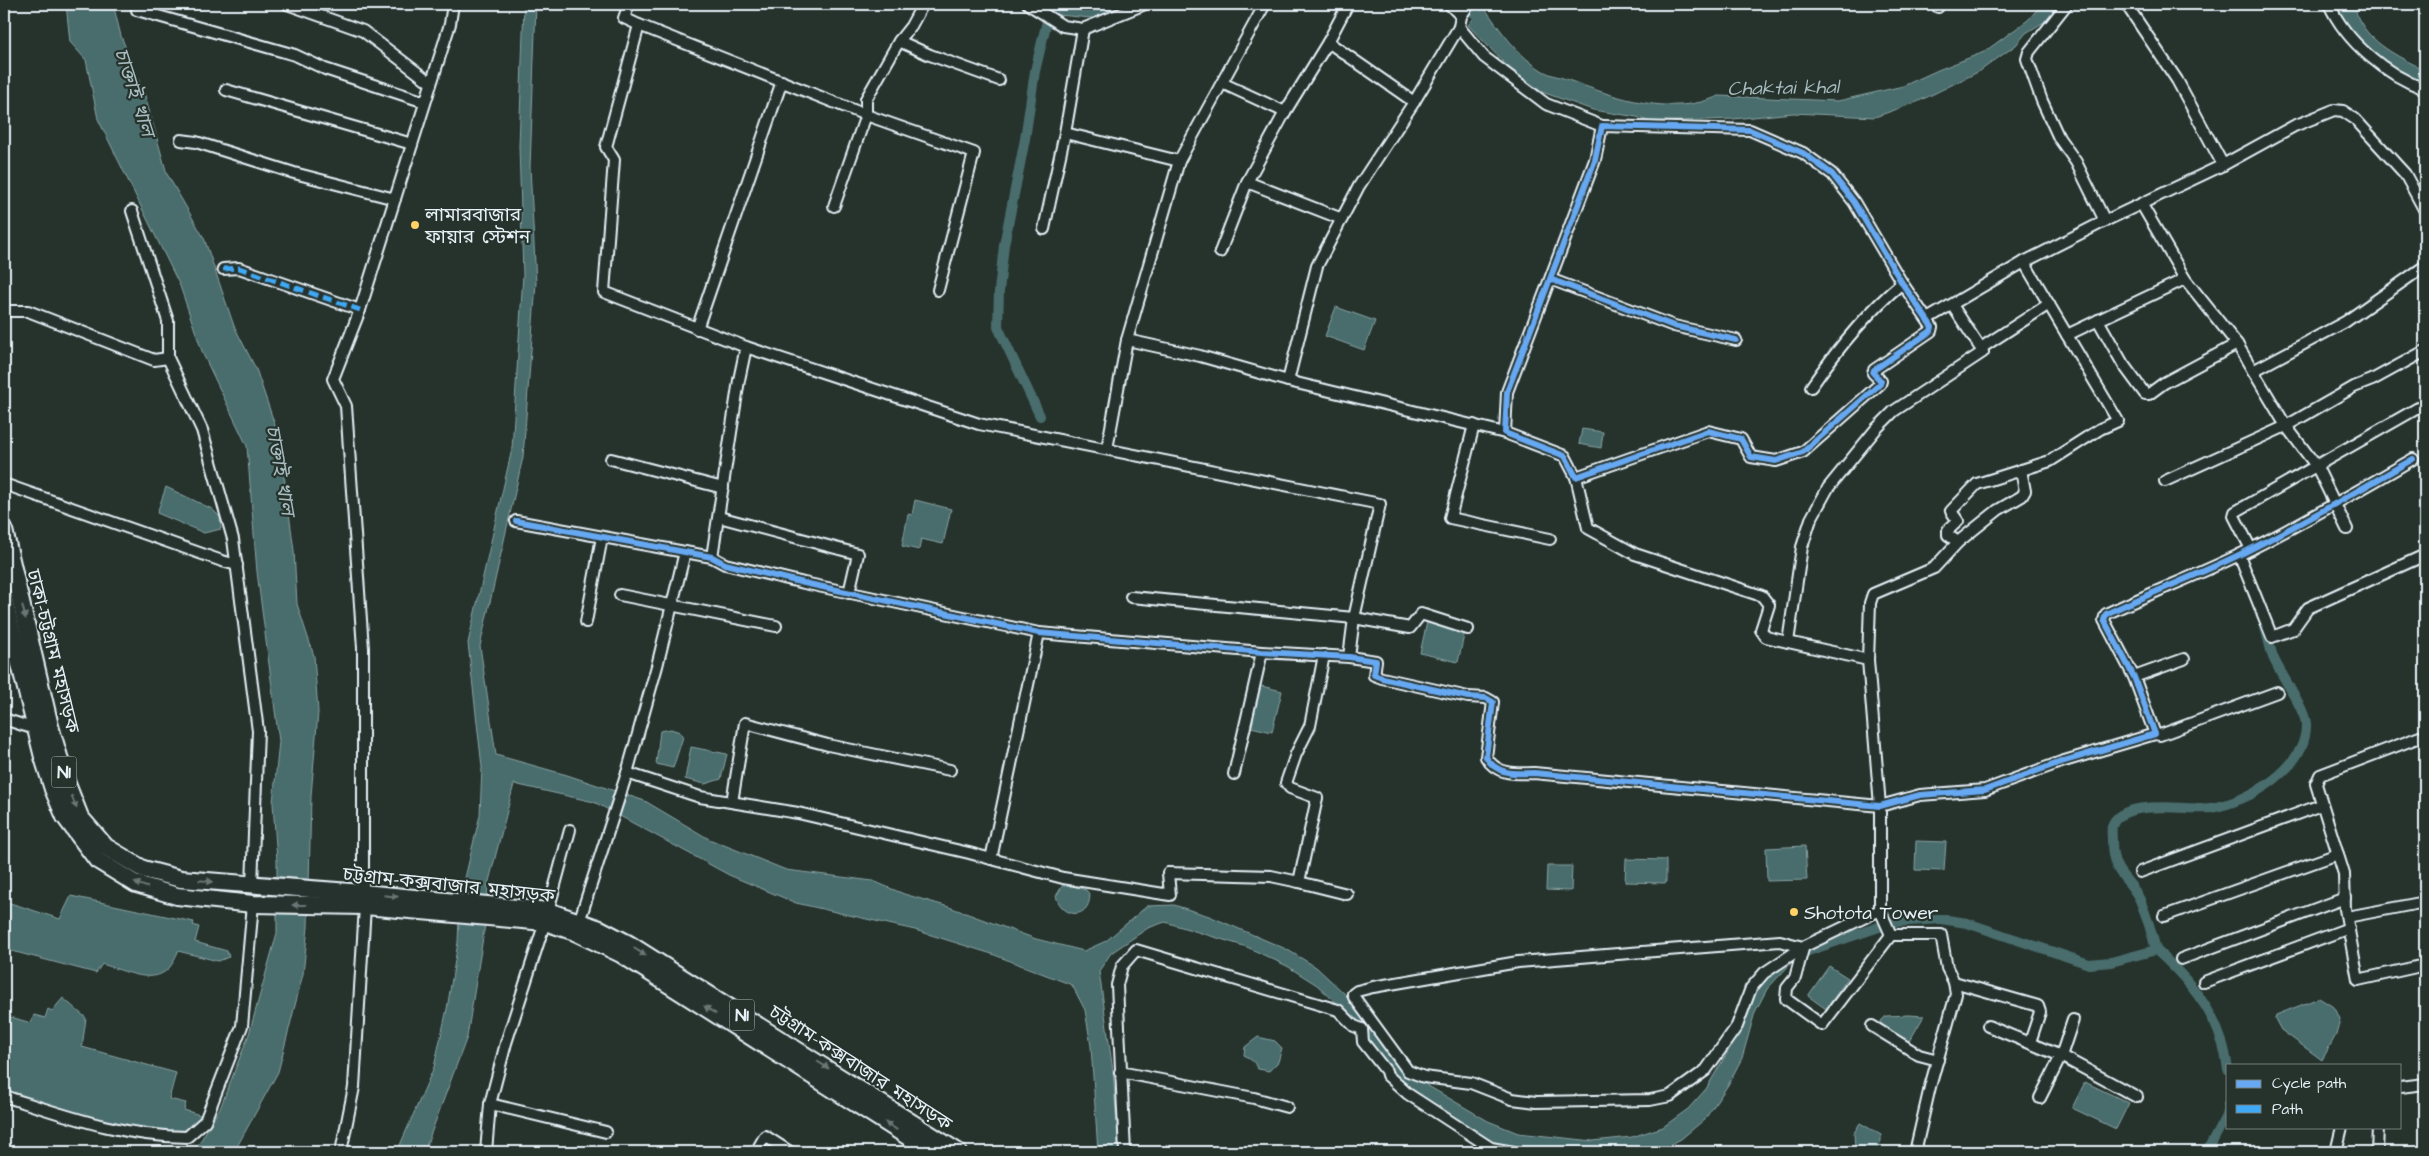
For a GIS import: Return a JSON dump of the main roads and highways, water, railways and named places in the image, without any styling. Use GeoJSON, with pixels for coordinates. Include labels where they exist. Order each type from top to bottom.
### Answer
{"type":"FeatureCollection","features":[{"type":"Feature","properties":{"kind":"highway","name":"ঢাকা-চট্টগ্রাম মহাসড়ক"},"geometry":{"type":"LineString","coordinates":[[4,530],[58,754],[80,817],[106,847],[143,869],[181,879],[256,886]]}},
{"type":"Feature","properties":{"kind":"highway","name":"ঢাকা-চট্টগ্রাম মহাসড়ক"},"geometry":{"type":"LineString","coordinates":[[4,600],[10,654],[22,680],[53,789],[65,817],[97,860],[136,884],[177,896],[255,904]]}},
{"type":"Feature","properties":{"kind":"highway"},"geometry":{"type":"LineString","coordinates":[[22,680],[40,677]]}},
{"type":"Feature","properties":{"kind":"highway","name":"চট্টগ্রাম-কক্সবাজার মহাসড়ক"},"geometry":{"type":"LineString","coordinates":[[256,886],[342,898],[546,916],[579,922],[600,930],[629,944],[931,1152]]}},
{"type":"Feature","properties":{"kind":"highway","name":"চট্টগ্রাম-কক্সবাজার মহাসড়ক"},"geometry":{"type":"LineString","coordinates":[[255,904],[342,898]]}},
{"type":"Feature","properties":{"kind":"highway","name":"চট্টগ্রাম-কক্সবাজার মহাসড়ক"},"geometry":{"type":"LineString","coordinates":[[546,916],[621,954],[958,1152]]}},
{"type":"Feature","properties":{"kind":"water","name":"চাক্তাই খাল"},"geometry":{"type":"Polygon","coordinates":[[[66,4],[113,4],[121,36],[145,96],[167,174],[204,238],[234,326],[256,369],[279,437],[294,551],[297,604],[314,656],[318,712],[311,796],[308,927],[303,974],[278,1072],[234,1152],[194,1152],[221,1106],[249,1034],[277,933],[277,861],[273,803],[279,741],[257,572],[247,446],[203,354],[180,286],[98,119],[86,60],[70,42],[66,4]]]}},
{"type":"Feature","properties":{"kind":"water"},"geometry":{"type":"Polygon","coordinates":[[[524,4],[536,4],[530,167],[536,283],[523,457],[480,646],[496,755],[567,775],[645,801],[709,839],[786,870],[873,881],[904,894],[949,907],[1036,939],[1084,951],[1106,941],[1147,906],[1174,905],[1209,916],[1286,949],[1316,967],[1360,1008],[1418,1080],[1488,1121],[1518,1133],[1593,1141],[1632,1137],[1663,1127],[1688,1109],[1706,1089],[1730,1048],[1755,990],[1763,980],[1792,958],[1795,959],[1767,989],[1755,1012],[1742,1058],[1728,1085],[1705,1119],[1681,1139],[1656,1152],[1537,1152],[1494,1142],[1397,1082],[1344,1010],[1317,985],[1287,966],[1247,947],[1165,922],[1148,928],[1111,953],[1099,971],[1113,1071],[1119,1152],[1098,1152],[1091,1046],[1085,1010],[1072,985],[992,954],[915,930],[796,903],[729,875],[594,802],[514,784],[488,885],[485,925],[467,1037],[424,1152],[397,1152],[434,1067],[447,1009],[458,942],[460,899],[480,815],[482,767],[468,643],[512,449],[523,275],[519,146],[524,4]]]}},
{"type":"Feature","properties":{"kind":"water"},"geometry":{"type":"Polygon","coordinates":[[[1038,4],[1137,4],[1102,19],[1047,14],[1038,4]]]}},
{"type":"Feature","properties":{"kind":"water"},"geometry":{"type":"Polygon","coordinates":[[[2042,4],[2053,4],[2055,9],[2052,17],[2026,33],[2016,45],[1980,71],[1917,102],[1875,117],[1793,113],[1733,119],[1651,122],[1637,117],[1593,110],[1542,92],[1507,66],[1468,25],[1484,7],[1518,50],[1543,71],[1625,99],[1644,103],[1682,105],[1701,102],[1719,96],[1838,101],[1903,86],[1984,52],[2028,20],[2042,4]]]}},
{"type":"Feature","properties":{"kind":"water"},"geometry":{"type":"Polygon","coordinates":[[[2333,4],[2354,4],[2360,21],[2373,38],[2390,51],[2425,70],[2425,86],[2378,59],[2349,34],[2333,4]]]}},
{"type":"Feature","properties":{"kind":"water"},"geometry":{"type":"Polygon","coordinates":[[[1336,307],[1375,321],[1364,350],[1325,336],[1336,307]]]}},
{"type":"Feature","properties":{"kind":"water"},"geometry":{"type":"Polygon","coordinates":[[[1582,429],[1603,432],[1601,448],[1579,444],[1582,429]]]}},
{"type":"Feature","properties":{"kind":"water"},"geometry":{"type":"Polygon","coordinates":[[[166,487],[212,509],[220,517],[221,529],[204,533],[157,513],[166,487]]]}},
{"type":"Feature","properties":{"kind":"water"},"geometry":{"type":"Polygon","coordinates":[[[915,500],[951,509],[943,544],[921,539],[919,550],[902,546],[908,514],[912,515],[915,500]]]}},
{"type":"Feature","properties":{"kind":"water"},"geometry":{"type":"Polygon","coordinates":[[[1427,622],[1465,631],[1458,662],[1420,653],[1427,622]]]}},
{"type":"Feature","properties":{"kind":"water"},"geometry":{"type":"Polygon","coordinates":[[[1257,685],[1282,691],[1272,732],[1247,726],[1257,685]]]}},
{"type":"Feature","properties":{"kind":"water"},"geometry":{"type":"Polygon","coordinates":[[[671,729],[680,732],[683,737],[673,768],[656,764],[660,731],[671,729]]]}},
{"type":"Feature","properties":{"kind":"water"},"geometry":{"type":"Polygon","coordinates":[[[691,747],[727,754],[721,779],[705,784],[685,779],[691,747]]]}},
{"type":"Feature","properties":{"kind":"water"},"geometry":{"type":"Polygon","coordinates":[[[1916,841],[1946,842],[1944,871],[1915,870],[1916,841]]]}},
{"type":"Feature","properties":{"kind":"water"},"geometry":{"type":"Polygon","coordinates":[[[1805,846],[1807,880],[1767,881],[1766,848],[1805,846]]]}},
{"type":"Feature","properties":{"kind":"water"},"geometry":{"type":"Polygon","coordinates":[[[1626,859],[1666,860],[1666,883],[1625,882],[1626,859]]]}},
{"type":"Feature","properties":{"kind":"water"},"geometry":{"type":"Polygon","coordinates":[[[1547,866],[1572,866],[1571,891],[1546,890],[1547,866]]]}},
{"type":"Feature","properties":{"kind":"water"},"geometry":{"type":"Polygon","coordinates":[[[1066,884],[1086,890],[1090,895],[1085,909],[1080,913],[1069,912],[1059,903],[1056,896],[1063,885],[1066,884]]]}},
{"type":"Feature","properties":{"kind":"water"},"geometry":{"type":"Polygon","coordinates":[[[71,896],[194,922],[193,925],[199,927],[195,942],[227,951],[229,957],[218,961],[178,951],[172,964],[165,972],[156,976],[146,976],[136,975],[102,964],[96,973],[4,949],[4,901],[60,919],[71,896]]]}},
{"type":"Feature","properties":{"kind":"water"},"geometry":{"type":"Polygon","coordinates":[[[1829,966],[1848,978],[1826,1009],[1808,996],[1829,966]]]}},
{"type":"Feature","properties":{"kind":"water"},"geometry":{"type":"Polygon","coordinates":[[[63,998],[86,1018],[82,1047],[176,1073],[169,1099],[186,1103],[184,1110],[203,1116],[187,1132],[163,1131],[94,1119],[4,1092],[4,1015],[31,1023],[34,1015],[45,1018],[48,1009],[52,1011],[63,998]]]}},
{"type":"Feature","properties":{"kind":"water"},"geometry":{"type":"Polygon","coordinates":[[[2319,998],[2335,1008],[2340,1019],[2336,1035],[2322,1060],[2281,1030],[2275,1019],[2276,1015],[2319,998]]]}},
{"type":"Feature","properties":{"kind":"water"},"geometry":{"type":"Polygon","coordinates":[[[1886,1016],[1924,1016],[1910,1040],[1905,1043],[1881,1026],[1881,1021],[1886,1016]]]}},
{"type":"Feature","properties":{"kind":"water"},"geometry":{"type":"Polygon","coordinates":[[[1258,1037],[1275,1041],[1282,1048],[1278,1062],[1269,1071],[1258,1069],[1254,1062],[1244,1055],[1245,1047],[1258,1037]]]}},
{"type":"Feature","properties":{"kind":"water"},"geometry":{"type":"Polygon","coordinates":[[[2085,1082],[2129,1103],[2116,1129],[2072,1108],[2085,1082]]]}},
{"type":"Feature","properties":{"kind":"water"},"geometry":{"type":"Polygon","coordinates":[[[1860,1123],[1881,1135],[1881,1141],[1875,1152],[1860,1152],[1855,1149],[1854,1133],[1860,1123]]]}},
{"type":"Feature","properties":{"kind":"waterway"},"geometry":{"type":"LineString","coordinates":[[1040,416],[998,327],[999,291],[1004,245],[1025,139],[1035,71],[1051,4]]}},
{"type":"Feature","properties":{"kind":"waterway","name":"Chaktai khal"},"geometry":{"type":"LineString","coordinates":[[1465,4],[1486,25]]}},
{"type":"Feature","properties":{"kind":"waterway"},"geometry":{"type":"LineString","coordinates":[[2156,950],[2140,900],[2115,861],[2112,826],[2118,817],[2129,811],[2142,808],[2211,808],[2242,799],[2273,780],[2297,755],[2304,740],[2305,717],[2273,657],[2265,628]]}},
{"type":"Feature","properties":{"kind":"waterway"},"geometry":{"type":"LineString","coordinates":[[1805,952],[1894,922],[1941,919],[1967,923],[2089,964],[2111,962],[2156,950]]}},
{"type":"Feature","properties":{"kind":"waterway","name":"Chaktai khal"},"geometry":{"type":"LineString","coordinates":[[2156,950],[2186,979],[2203,1002],[2216,1026],[2227,1064]]}},
{"type":"Feature","properties":{"kind":"waterway","name":"Chaktai khal"},"geometry":{"type":"LineString","coordinates":[[2209,1152],[2208,1150],[2226,1116]]}},
{"type":"Feature","properties":{"kind":"place","name":"লামারবাজার ফায়ার স্টেশন"},"geometry":{"type":"Point","coordinates":[415,225]}},
{"type":"Feature","properties":{"kind":"place","name":"Shotota Tower"},"geometry":{"type":"Point","coordinates":[1794,912]}}]}
